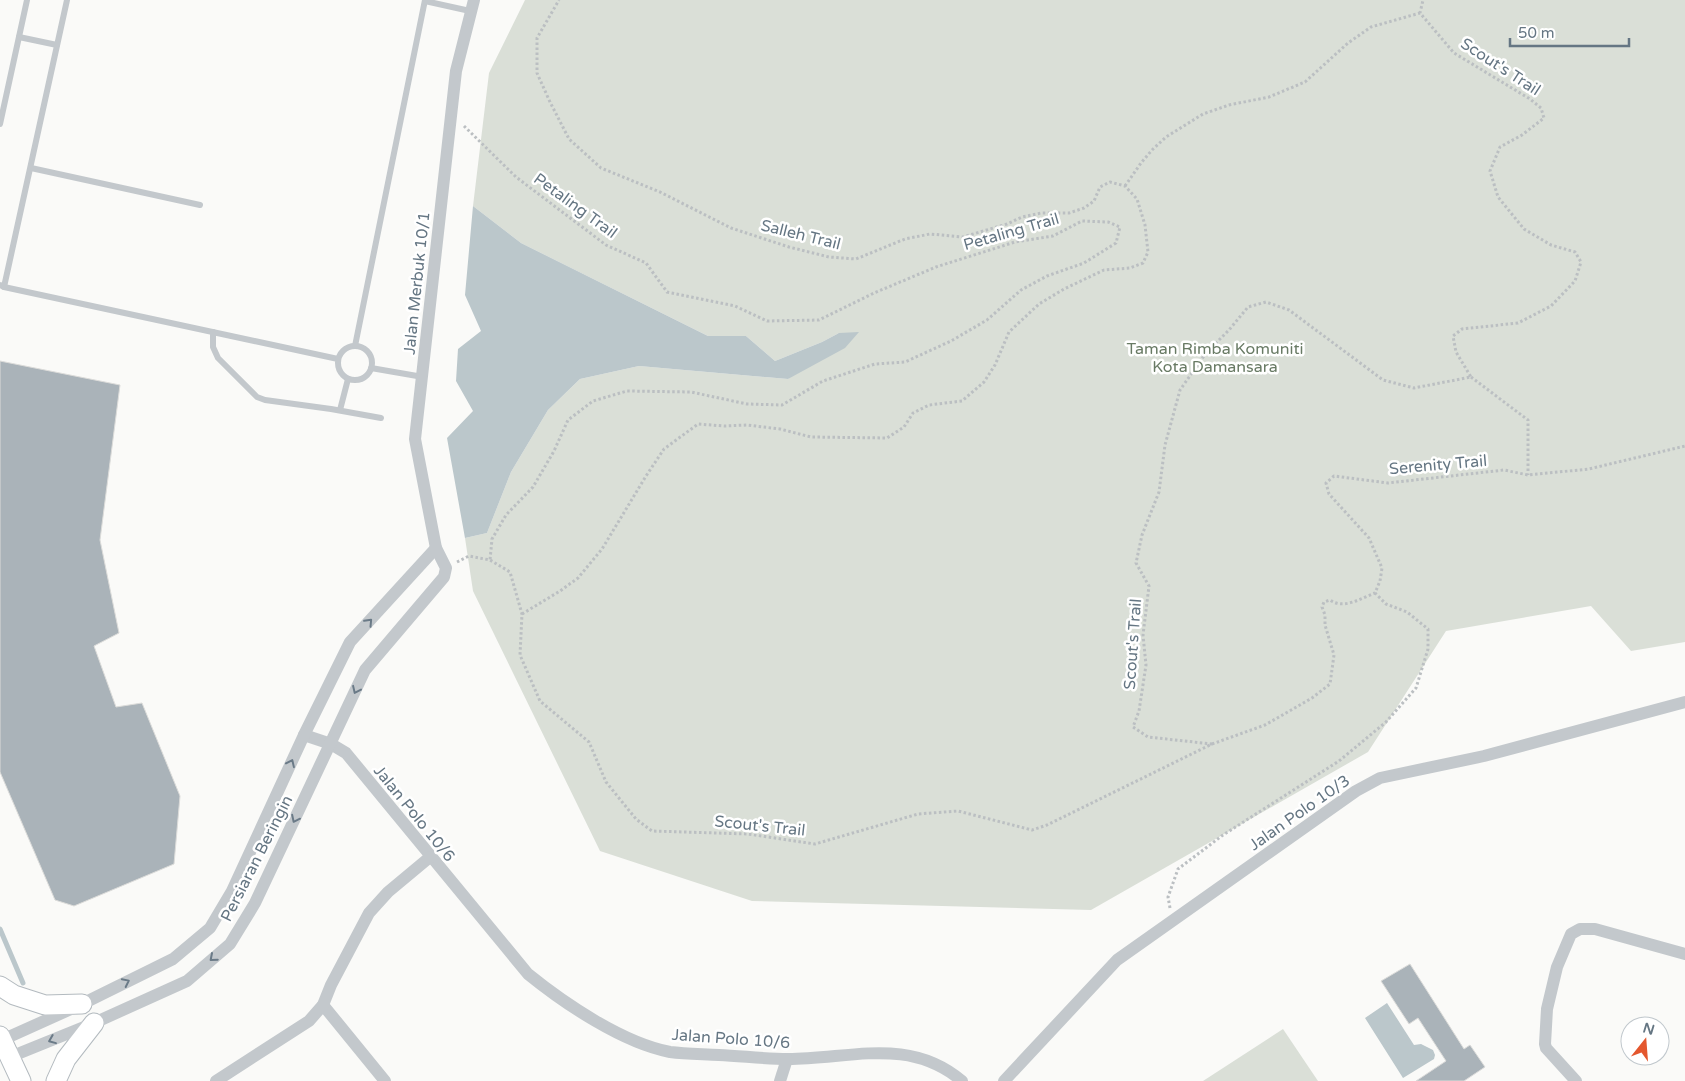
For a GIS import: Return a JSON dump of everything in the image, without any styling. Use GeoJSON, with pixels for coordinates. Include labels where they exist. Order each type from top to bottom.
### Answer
{"type":"FeatureCollection","features":[{"type":"Feature","properties":{"kind":"main road"},"geometry":{"type":"LineString","coordinates":[[0,986],[14,995],[45,1005],[82,1004]]}},
{"type":"Feature","properties":{"kind":"main road"},"geometry":{"type":"LineString","coordinates":[[56,1081],[66,1059],[94,1023]]}},
{"type":"Feature","properties":{"kind":"main road"},"geometry":{"type":"LineString","coordinates":[[2,1048],[7,1081]]}},
{"type":"Feature","properties":{"kind":"main road"},"geometry":{"type":"LineString","coordinates":[[2,1048],[21,1081]]}},
{"type":"Feature","properties":{"kind":"street","name":"Jalan Merbuk 10/1"},"geometry":{"type":"LineString","coordinates":[[446,568],[436,548],[415,439],[456,71],[472,5]]}},
{"type":"Feature","properties":{"kind":"street","name":"Persiaran Beringin"},"geometry":{"type":"LineString","coordinates":[[2,1048],[82,1004],[174,960],[210,928],[232,890],[304,735],[350,642],[436,548]]}},
{"type":"Feature","properties":{"kind":"street","name":"Persiaran Beringin"},"geometry":{"type":"LineString","coordinates":[[2,1048],[94,1023],[187,981],[230,944],[255,903],[365,670],[444,577],[446,568]]}},
{"type":"Feature","properties":{"kind":"street","name":"Jalan Polo 10/3"},"geometry":{"type":"LineString","coordinates":[[1004,1081],[1116,960],[1356,791],[1380,778],[1484,756],[1685,702]]}},
{"type":"Feature","properties":{"kind":"street"},"geometry":{"type":"LineString","coordinates":[[304,735],[331,744]]}},
{"type":"Feature","properties":{"kind":"street","name":"Jalan Polo 10/6"},"geometry":{"type":"LineString","coordinates":[[331,744],[346,753],[528,974],[558,998],[608,1027],[645,1044],[670,1052],[787,1059],[886,1052],[917,1056],[949,1070],[962,1081]]}},
{"type":"Feature","properties":{"kind":"street"},"geometry":{"type":"LineString","coordinates":[[216,1081],[308,1021],[323,1005],[331,985],[369,913],[388,892],[430,857]]}},
{"type":"Feature","properties":{"kind":"street"},"geometry":{"type":"LineString","coordinates":[[1576,1081],[1546,1048],[1545,1044],[1547,1009],[1557,967],[1571,934],[1580,929],[1595,929],[1685,954]]}},
{"type":"Feature","properties":{"kind":"street"},"geometry":{"type":"LineString","coordinates":[[323,1005],[385,1081]]}},
{"type":"Feature","properties":{"kind":"street"},"geometry":{"type":"LineString","coordinates":[[780,1081],[787,1059]]}},
{"type":"Feature","properties":{"kind":"lane"},"geometry":{"type":"LineString","coordinates":[[0,124],[27,0]]}},
{"type":"Feature","properties":{"kind":"lane"},"geometry":{"type":"LineString","coordinates":[[67,0],[31,168],[2,286],[338,360]]}},
{"type":"Feature","properties":{"kind":"lane"},"geometry":{"type":"LineString","coordinates":[[355,346],[425,1],[472,5]]}},
{"type":"Feature","properties":{"kind":"lane"},"geometry":{"type":"LineString","coordinates":[[19,36],[58,45]]}},
{"type":"Feature","properties":{"kind":"lane"},"geometry":{"type":"LineString","coordinates":[[31,168],[200,205]]}},
{"type":"Feature","properties":{"kind":"lane"},"geometry":{"type":"LineString","coordinates":[[213,332],[213,347],[218,358],[257,397],[265,400],[340,410],[381,418]]}},
{"type":"Feature","properties":{"kind":"lane"},"geometry":{"type":"LineString","coordinates":[[355,346],[365,349],[368,353],[371,358],[371,368],[365,377],[360,380],[348,379],[339,371],[338,360],[344,350],[355,346]]}},
{"type":"Feature","properties":{"kind":"lane"},"geometry":{"type":"LineString","coordinates":[[371,368],[423,377]]}},
{"type":"Feature","properties":{"kind":"lane"},"geometry":{"type":"LineString","coordinates":[[340,410],[348,379]]}},
{"type":"Feature","properties":{"kind":"path","name":"Salleh Trail"},"geometry":{"type":"LineString","coordinates":[[559,0],[537,38],[537,73],[569,139],[601,168],[660,192],[731,228],[828,258],[856,259],[905,239],[930,234],[963,237],[1007,224],[1022,217],[1041,213],[1069,213],[1084,208],[1094,201],[1100,186],[1110,182],[1125,186]]}},
{"type":"Feature","properties":{"kind":"path"},"geometry":{"type":"LineString","coordinates":[[522,614],[578,578],[602,549],[664,449],[698,424],[748,425],[780,429],[811,437],[887,438],[904,427],[913,413],[929,405],[962,401],[984,382],[1009,332],[1039,304],[1064,289],[1104,270],[1130,268],[1143,263],[1148,252],[1145,225],[1137,199],[1125,186],[1141,162],[1166,137],[1203,114],[1229,104],[1269,97],[1305,82],[1348,43],[1371,27],[1420,13],[1423,0]]}},
{"type":"Feature","properties":{"kind":"path","name":"Scout's Trail"},"geometry":{"type":"LineString","coordinates":[[1212,744],[1148,737],[1133,727],[1139,711],[1146,664],[1143,635],[1149,586],[1136,563],[1142,535],[1159,492],[1165,445],[1180,390],[1206,353],[1248,307],[1266,302],[1289,310],[1383,380],[1414,388],[1471,377],[1456,352],[1453,336],[1462,329],[1518,323],[1550,306],[1575,281],[1581,262],[1575,252],[1551,245],[1524,229],[1498,197],[1490,171],[1500,147],[1522,135],[1544,118],[1541,108],[1530,99],[1454,53],[1420,13]]}},
{"type":"Feature","properties":{"kind":"path","name":"Petaling Trail"},"geometry":{"type":"LineString","coordinates":[[451,114],[516,177],[606,245],[646,262],[667,292],[735,306],[767,322],[819,320],[874,293],[936,267],[1015,242],[1053,236],[1082,221],[1108,222],[1120,227],[1116,242],[1084,263],[1047,276],[1021,290],[987,320],[951,341],[905,362],[875,364],[822,381],[782,405],[746,404],[691,392],[627,391],[593,401],[568,420],[554,451],[533,487],[506,515],[492,539],[490,560]]}},
{"type":"Feature","properties":{"kind":"path"},"geometry":{"type":"LineString","coordinates":[[1471,377],[1528,420],[1528,475]]}},
{"type":"Feature","properties":{"kind":"path","name":"Serenity Trail"},"geometry":{"type":"LineString","coordinates":[[1375,593],[1380,581],[1382,568],[1369,538],[1329,494],[1326,484],[1334,476],[1388,483],[1504,470],[1528,475],[1589,469],[1685,446]]}},
{"type":"Feature","properties":{"kind":"path","name":"Scout's Trail"},"geometry":{"type":"LineString","coordinates":[[446,568],[469,556],[490,560],[510,572],[522,614],[520,655],[540,701],[589,742],[606,782],[636,819],[652,831],[748,834],[815,844],[918,814],[958,811],[1032,830],[1047,825],[1212,744]]}},
{"type":"Feature","properties":{"kind":"path"},"geometry":{"type":"LineString","coordinates":[[1172,921],[1168,897],[1178,869],[1223,835],[1338,761],[1386,722],[1416,688],[1428,650],[1428,629],[1407,612],[1386,604],[1375,593],[1347,604],[1336,604],[1330,600],[1324,602],[1322,607],[1326,615],[1325,625],[1334,655],[1330,684],[1312,698],[1265,725],[1212,744]]}},
{"type":"Feature","properties":{"kind":"green space","name":"Taman Rimba Komuniti Kota Damansara"},"geometry":{"type":"Polygon","coordinates":[[[525,0],[1685,0],[1685,642],[1631,651],[1591,606],[1446,631],[1368,752],[1091,910],[752,901],[600,851],[473,591],[465,538],[487,533],[511,472],[548,410],[580,379],[639,366],[788,379],[839,333],[775,361],[746,336],[708,336],[521,243],[473,206],[489,73],[525,0]]]}},
{"type":"Feature","properties":{"kind":"green space"},"geometry":{"type":"Polygon","coordinates":[[[1283,1029],[1318,1081],[1203,1081],[1283,1029]]]}},
{"type":"Feature","properties":{"kind":"shaded area"},"geometry":{"type":"Polygon","coordinates":[[[473,206],[521,243],[708,336],[746,336],[775,361],[839,333],[859,332],[845,348],[788,379],[639,366],[580,379],[548,410],[511,472],[487,533],[465,538],[447,438],[473,411],[456,381],[458,349],[481,331],[465,295],[473,206]]]}},
{"type":"Feature","properties":{"kind":"shaded area"},"geometry":{"type":"Polygon","coordinates":[[[1387,1003],[1414,1045],[1421,1044],[1433,1050],[1435,1055],[1434,1059],[1403,1078],[1365,1018],[1387,1003]]]}},
{"type":"Feature","properties":{"kind":"building"},"geometry":{"type":"Polygon","coordinates":[[[0,361],[120,385],[100,540],[119,633],[94,646],[116,707],[142,703],[180,796],[174,864],[74,906],[55,900],[0,772],[0,361]]]}},
{"type":"Feature","properties":{"kind":"building"},"geometry":{"type":"Polygon","coordinates":[[[1410,964],[1464,1049],[1470,1045],[1485,1067],[1464,1081],[1416,1081],[1446,1061],[1418,1018],[1409,1024],[1381,981],[1410,964]]]}},
{"type":"Feature","properties":{"kind":"waterway"},"geometry":{"type":"LineString","coordinates":[[0,929],[23,983]]}}]}
